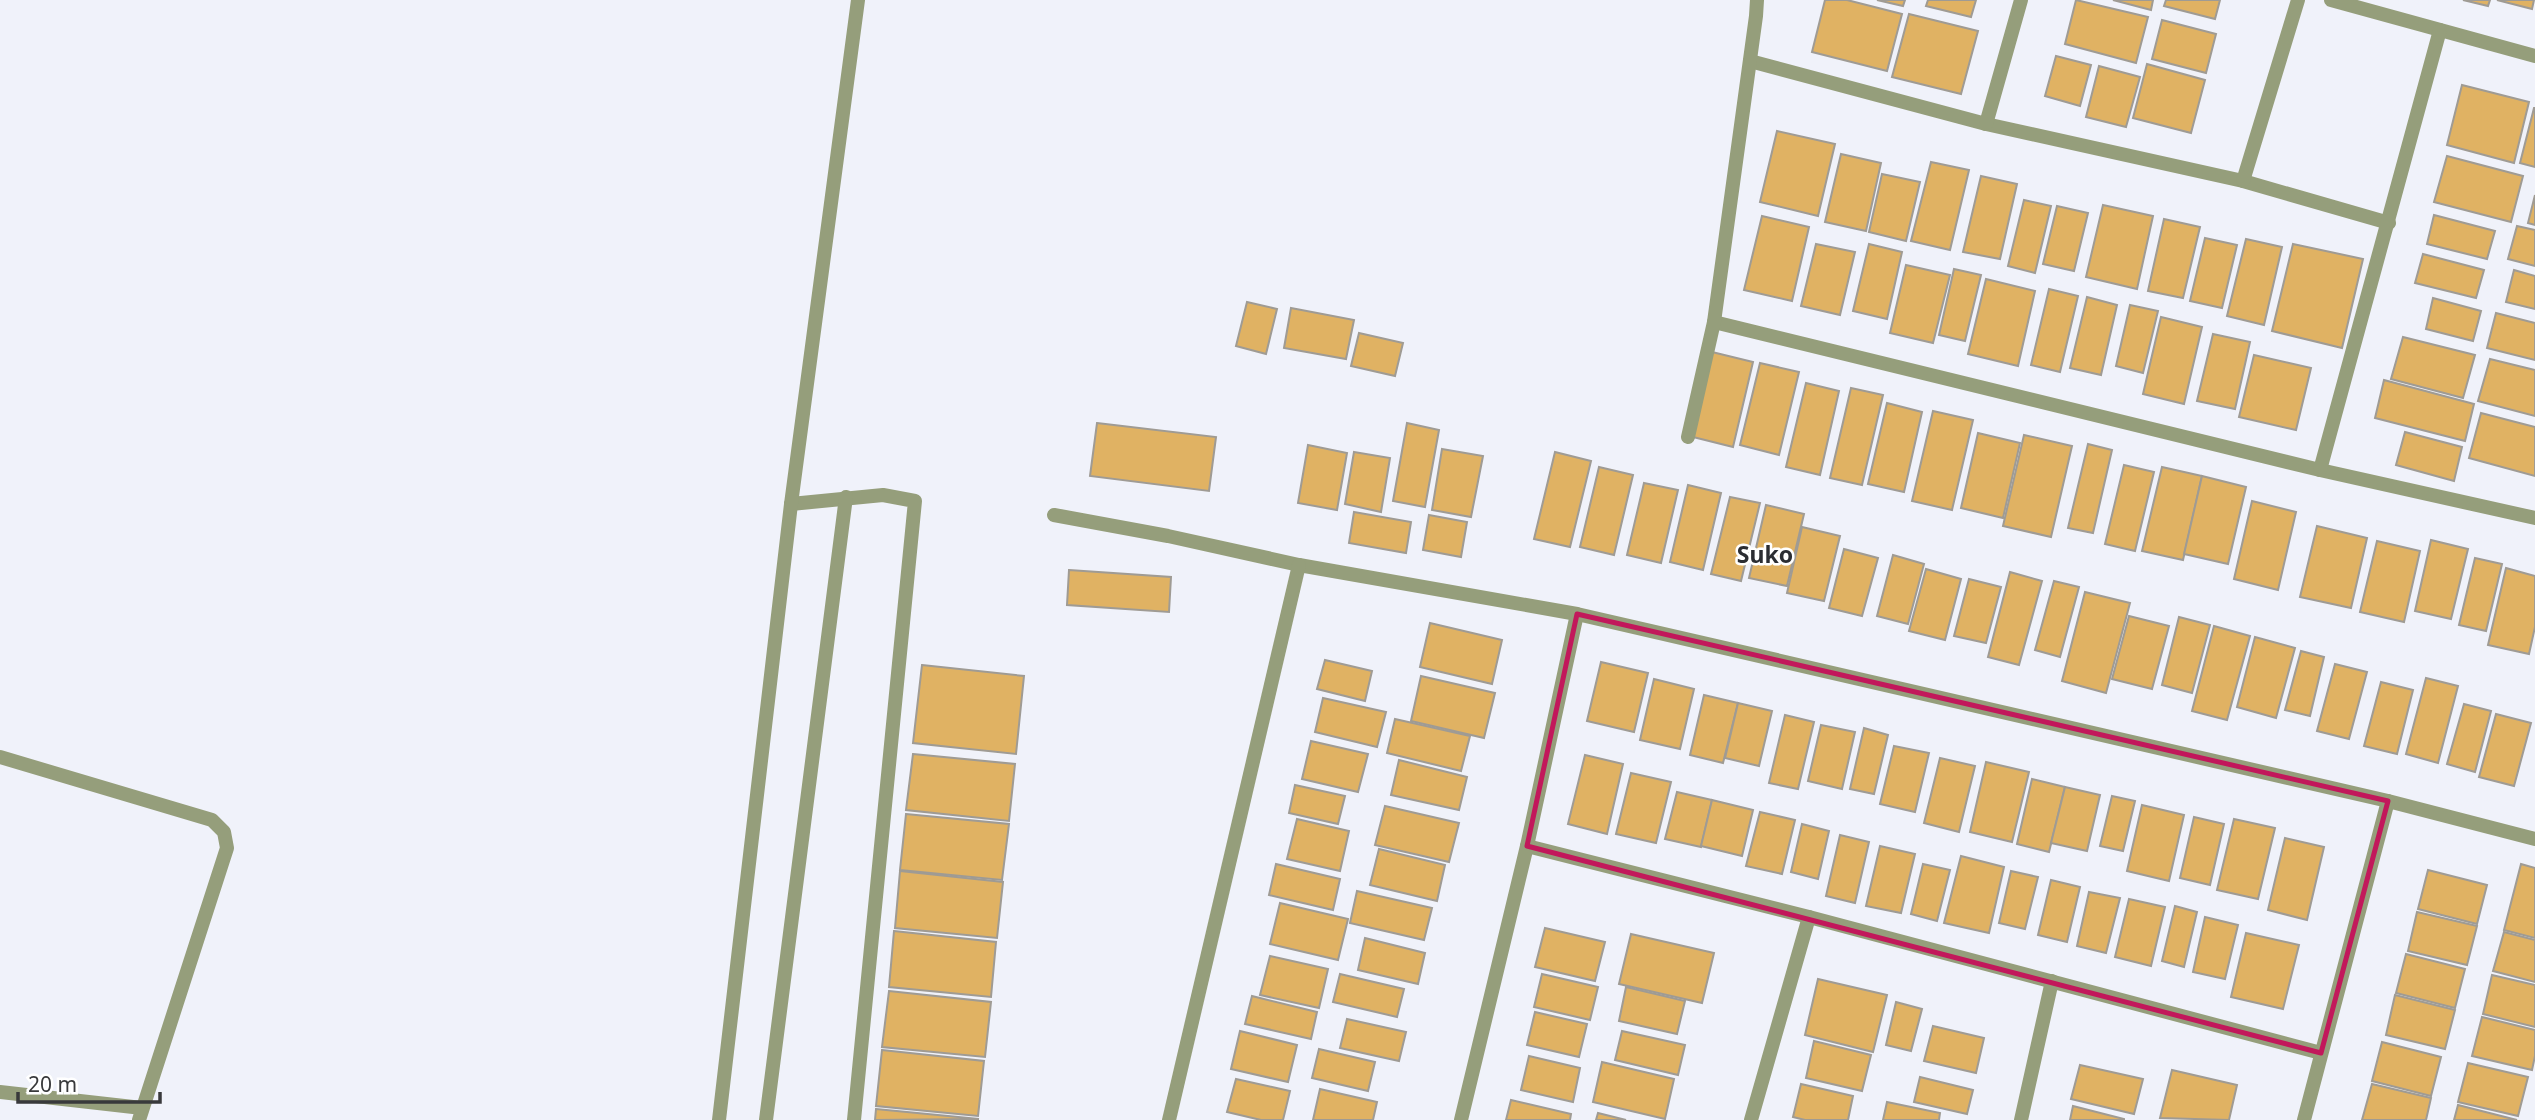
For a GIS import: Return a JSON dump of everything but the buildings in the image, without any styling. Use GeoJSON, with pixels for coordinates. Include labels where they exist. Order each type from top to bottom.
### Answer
{"type":"FeatureCollection","features":[{"type":"Feature","properties":{"kind":"street"},"geometry":{"type":"LineString","coordinates":[[719,1120],[791,504],[858,0]]}},
{"type":"Feature","properties":{"kind":"street"},"geometry":{"type":"LineString","coordinates":[[1688,437],[1714,322],[1757,0]]}},
{"type":"Feature","properties":{"kind":"street"},"geometry":{"type":"LineString","coordinates":[[1756,16],[1765,0]]}},
{"type":"Feature","properties":{"kind":"street"},"geometry":{"type":"LineString","coordinates":[[1986,124],[2021,0]]}},
{"type":"Feature","properties":{"kind":"street"},"geometry":{"type":"LineString","coordinates":[[2243,181],[2298,0]]}},
{"type":"Feature","properties":{"kind":"street"},"geometry":{"type":"LineString","coordinates":[[2331,0],[2535,56]]}},
{"type":"Feature","properties":{"kind":"street"},"geometry":{"type":"LineString","coordinates":[[2320,470],[2441,30]]}},
{"type":"Feature","properties":{"kind":"street"},"geometry":{"type":"LineString","coordinates":[[1750,61],[1986,124],[2243,181],[2389,223]]}},
{"type":"Feature","properties":{"kind":"street"},"geometry":{"type":"LineString","coordinates":[[1714,322],[2320,470],[2535,518]]}},
{"type":"Feature","properties":{"kind":"street"},"geometry":{"type":"LineString","coordinates":[[791,504],[883,495],[915,501],[853,1120]]}},
{"type":"Feature","properties":{"kind":"street"},"geometry":{"type":"LineString","coordinates":[[766,1120],[846,498]]}},
{"type":"Feature","properties":{"kind":"street"},"geometry":{"type":"LineString","coordinates":[[1054,515],[1168,536],[1299,565],[1577,614],[2388,801],[2535,839]]}},
{"type":"Feature","properties":{"kind":"street"},"geometry":{"type":"LineString","coordinates":[[1169,1120],[1299,565]]}},
{"type":"Feature","properties":{"kind":"street"},"geometry":{"type":"LineString","coordinates":[[1461,1120],[1527,846],[1577,614]]}},
{"type":"Feature","properties":{"kind":"street"},"geometry":{"type":"LineString","coordinates":[[0,757],[212,820],[224,832],[227,848],[141,1114],[0,1092]]}},
{"type":"Feature","properties":{"kind":"street"},"geometry":{"type":"LineString","coordinates":[[2304,1120],[2388,801]]}},
{"type":"Feature","properties":{"kind":"street"},"geometry":{"type":"LineString","coordinates":[[1527,846],[1809,917],[2321,1053]]}},
{"type":"Feature","properties":{"kind":"street"},"geometry":{"type":"LineString","coordinates":[[1751,1120],[1809,917]]}},
{"type":"Feature","properties":{"kind":"street"},"geometry":{"type":"LineString","coordinates":[[2021,1120],[2052,981]]}},
{"type":"Feature","properties":{"kind":"highlighted area"},"geometry":{"type":"Polygon","coordinates":[[[1577,614],[2388,801],[2321,1053],[1527,846],[1577,614]]]}},
{"type":"Feature","properties":{"kind":"district","name":"Suko"},"geometry":{"type":"Point","coordinates":[1765,555]}}]}
